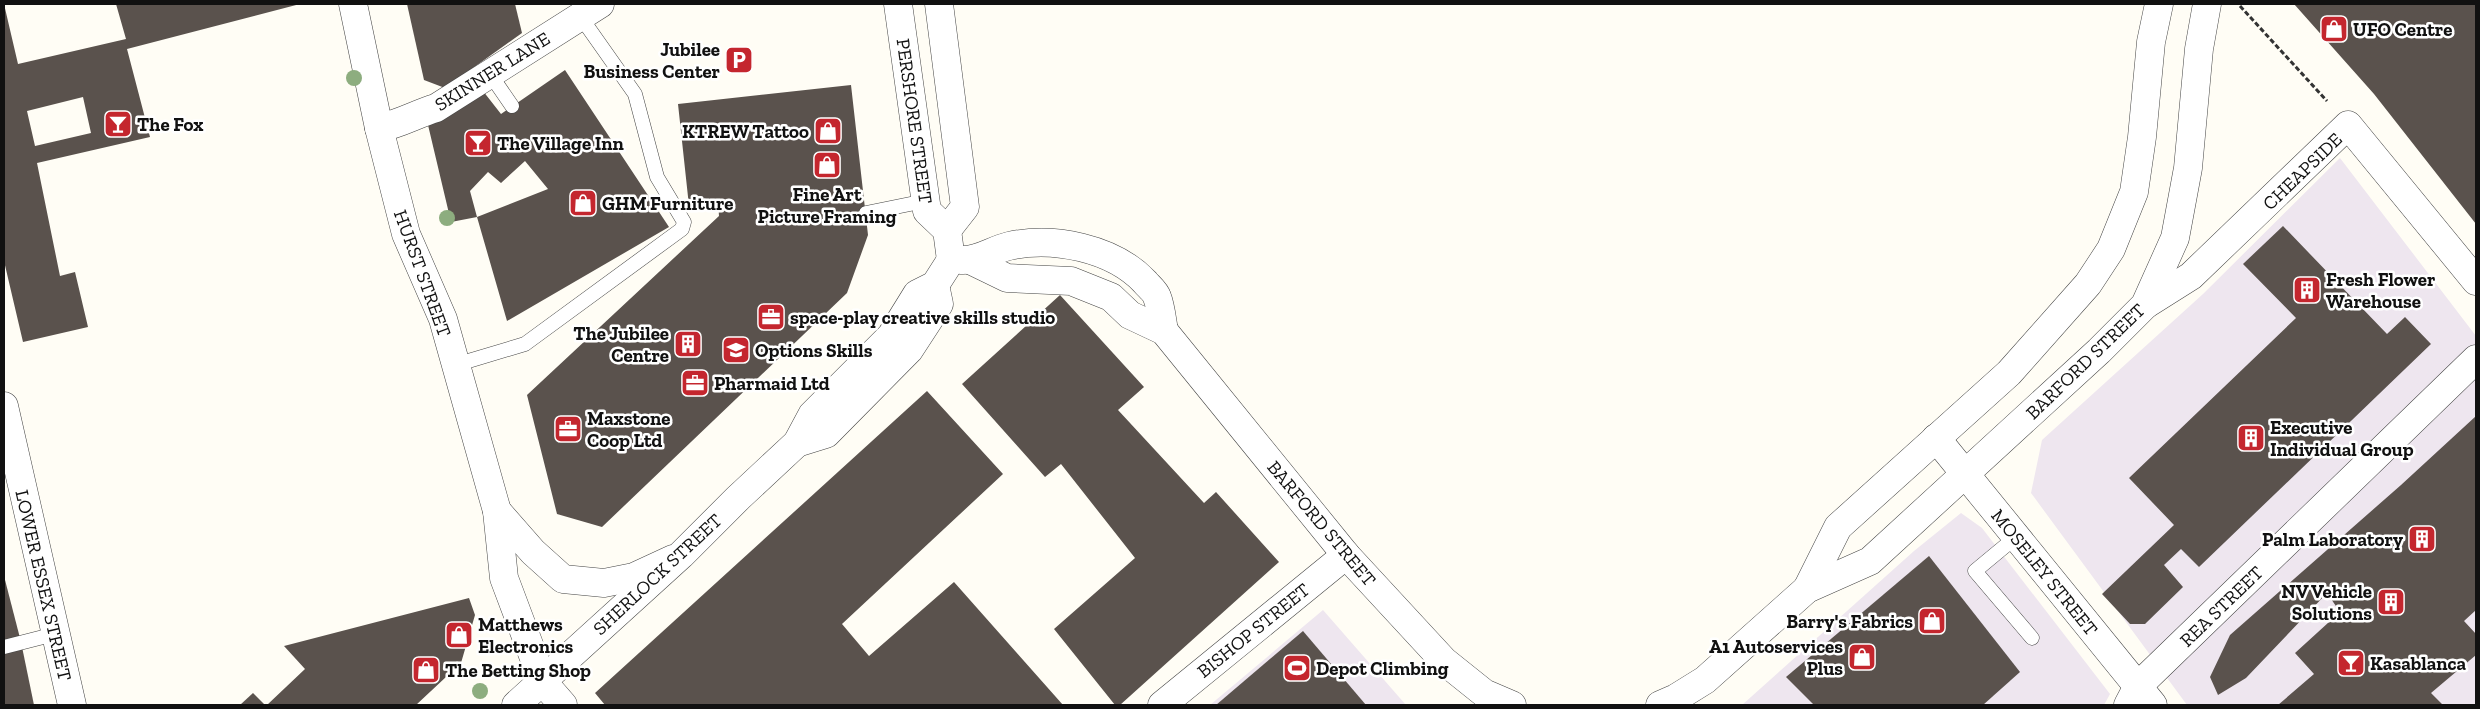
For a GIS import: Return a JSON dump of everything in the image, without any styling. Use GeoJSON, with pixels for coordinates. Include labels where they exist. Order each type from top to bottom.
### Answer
{"type":"FeatureCollection","features":[{"type":"Feature","properties":{"kind":"street","name":"HURST STREET"},"geometry":{"type":"LineString","coordinates":[[353,4],[379,128],[406,234],[443,319],[497,510],[504,578],[543,682],[562,705]]}},
{"type":"Feature","properties":{"kind":"street","name":"PERSHORE STREET"},"geometry":{"type":"LineString","coordinates":[[898,4],[927,212],[947,230],[965,207],[939,4]]}},
{"type":"Feature","properties":{"kind":"street","name":"BARFORD STREET"},"geometry":{"type":"LineString","coordinates":[[1807,589],[1838,527],[2009,373],[2088,284],[2111,250],[2134,192],[2142,137],[2151,42],[2159,4]]}},
{"type":"Feature","properties":{"kind":"street","name":"BARFORD STREET"},"geometry":{"type":"LineString","coordinates":[[1692,705],[1705,680],[1807,589],[1870,561],[2099,351],[2145,305],[2175,238],[2188,168],[2199,49],[2208,4]]}},
{"type":"Feature","properties":{"kind":"street","name":"SKINNER LANE"},"geometry":{"type":"LineString","coordinates":[[379,128],[400,124],[411,116],[436,108],[590,10]]}},
{"type":"Feature","properties":{"kind":"street","name":"CHEAPSIDE"},"geometry":{"type":"LineString","coordinates":[[2145,305],[2192,276],[2348,125],[2476,280]]}},
{"type":"Feature","properties":{"kind":"street"},"geometry":{"type":"LineString","coordinates":[[947,230],[961,260]]}},
{"type":"Feature","properties":{"kind":"street","name":"BARFORD STREET"},"geometry":{"type":"LineString","coordinates":[[961,260],[1008,246],[1041,242],[1076,247],[1106,255],[1135,272],[1157,295],[1164,331]]}},
{"type":"Feature","properties":{"kind":"street","name":"BARFORD STREET"},"geometry":{"type":"LineString","coordinates":[[961,260],[1007,278],[1071,281],[1111,297],[1130,315],[1164,331],[1346,555],[1444,661],[1487,699],[1512,705]]}},
{"type":"Feature","properties":{"kind":"street","name":"SHERLOCK STREET"},"geometry":{"type":"LineString","coordinates":[[516,705],[681,555],[738,498],[798,444],[812,415],[891,336],[918,294],[935,285],[961,260]]}},
{"type":"Feature","properties":{"kind":"street","name":"REA STREET"},"geometry":{"type":"LineString","coordinates":[[2140,699],[2476,359]]}},
{"type":"Feature","properties":{"kind":"street","name":"LOWER ESSEX STREET"},"geometry":{"type":"LineString","coordinates":[[4,406],[72,705]]}},
{"type":"Feature","properties":{"kind":"street","name":"MOSELEY STREET"},"geometry":{"type":"LineString","coordinates":[[1936,438],[2016,536],[2140,699]]}},
{"type":"Feature","properties":{"kind":"street","name":"HURST STREET"},"geometry":{"type":"LineString","coordinates":[[497,510],[533,552],[563,579],[604,583],[634,577],[681,555]]}},
{"type":"Feature","properties":{"kind":"street","name":"BISHOP STREET"},"geometry":{"type":"LineString","coordinates":[[1162,705],[1346,555]]}},
{"type":"Feature","properties":{"kind":"street"},"geometry":{"type":"LineString","coordinates":[[1660,705],[1705,680]]}},
{"type":"Feature","properties":{"kind":"lane"},"geometry":{"type":"LineString","coordinates":[[455,365],[525,344],[682,229],[684,222],[657,177],[635,94],[590,10]]}},
{"type":"Feature","properties":{"kind":"lane"},"geometry":{"type":"LineString","coordinates":[[490,74],[512,106]]}},
{"type":"Feature","properties":{"kind":"lane"},"geometry":{"type":"LineString","coordinates":[[866,213],[925,201]]}},
{"type":"Feature","properties":{"kind":"lane"},"geometry":{"type":"LineString","coordinates":[[2016,536],[1975,571],[2032,638]]}},
{"type":"Feature","properties":{"kind":"lane"},"geometry":{"type":"LineString","coordinates":[[4,646],[55,634]]}},
{"type":"Feature","properties":{"kind":"path"},"geometry":{"type":"LineString","coordinates":[[2238,4],[2348,125]]}},
{"type":"Feature","properties":{"kind":"shaded area"},"geometry":{"type":"Polygon","coordinates":[[[2340,158],[2476,336],[2476,705],[2187,705],[2031,493],[2042,440],[2203,294],[2340,158]]]}},
{"type":"Feature","properties":{"kind":"shaded area"},"geometry":{"type":"Polygon","coordinates":[[[1961,513],[1982,528],[2110,694],[2104,705],[1742,705],[1914,551],[1961,513]]]}},
{"type":"Feature","properties":{"kind":"shaded area"},"geometry":{"type":"Polygon","coordinates":[[[1323,610],[1406,705],[1210,705],[1323,610]]]}},
{"type":"Feature","properties":{"kind":"building"},"geometry":{"type":"Polygon","coordinates":[[[4,4],[18,64],[126,39],[116,4],[300,4],[127,49],[150,137],[37,163],[60,276],[75,272],[88,327],[23,342],[4,261],[4,4]],[[83,97],[27,111],[35,146],[91,133],[83,97]]]}},
{"type":"Feature","properties":{"kind":"building"},"geometry":{"type":"Polygon","coordinates":[[[407,4],[515,4],[522,33],[445,88],[424,80],[407,4]]]}},
{"type":"Feature","properties":{"kind":"building"},"geometry":{"type":"Polygon","coordinates":[[[2294,4],[2476,4],[2476,224],[2374,94],[2294,4]]]}},
{"type":"Feature","properties":{"kind":"building","name":"GHM Furniture"},"geometry":{"type":"Polygon","coordinates":[[[565,70],[669,227],[507,321],[477,217],[451,222],[428,125],[483,91],[501,114],[565,70]],[[525,161],[501,183],[488,172],[470,191],[477,217],[548,189],[525,161]]]}},
{"type":"Feature","properties":{"kind":"building","name":"The Jubilee Centre"},"geometry":{"type":"Polygon","coordinates":[[[851,85],[868,235],[847,293],[602,527],[557,514],[527,395],[719,216],[718,202],[689,206],[678,104],[851,85]]]}},
{"type":"Feature","properties":{"kind":"building","name":"Executive Individual Group"},"geometry":{"type":"Polygon","coordinates":[[[2283,226],[2387,334],[2405,317],[2431,344],[2199,567],[2181,549],[2164,565],[2183,587],[2145,624],[2130,624],[2102,594],[2174,525],[2129,478],[2296,318],[2243,264],[2283,226]]]}},
{"type":"Feature","properties":{"kind":"building"},"geometry":{"type":"Polygon","coordinates":[[[1060,295],[1144,387],[1118,410],[1204,503],[1216,492],[1279,562],[1120,705],[1115,705],[1054,629],[1135,558],[1061,464],[1045,477],[962,384],[1060,295]]]}},
{"type":"Feature","properties":{"kind":"building"},"geometry":{"type":"Polygon","coordinates":[[[927,391],[1003,474],[842,624],[869,656],[954,582],[1063,705],[605,705],[595,693],[927,391]]]}},
{"type":"Feature","properties":{"kind":"building"},"geometry":{"type":"Polygon","coordinates":[[[2476,416],[2476,610],[2464,621],[2476,634],[2476,655],[2431,693],[2443,705],[2278,705],[2314,674],[2295,653],[2340,612],[2327,593],[2246,678],[2218,695],[2210,677],[2230,635],[2401,485],[2476,416]]]}},
{"type":"Feature","properties":{"kind":"building"},"geometry":{"type":"Polygon","coordinates":[[[1929,556],[2020,672],[1983,705],[1814,705],[1786,677],[1929,556]]]}},
{"type":"Feature","properties":{"kind":"building"},"geometry":{"type":"Polygon","coordinates":[[[4,576],[21,642],[34,705],[4,705],[4,576]]]}},
{"type":"Feature","properties":{"kind":"building"},"geometry":{"type":"Polygon","coordinates":[[[469,598],[475,615],[461,663],[416,705],[267,705],[305,669],[284,646],[469,598]]]}},
{"type":"Feature","properties":{"kind":"building","name":"Depot Climbing"},"geometry":{"type":"Polygon","coordinates":[[[1303,631],[1366,705],[1216,705],[1303,631]]]}},
{"type":"Feature","properties":{"kind":"building"},"geometry":{"type":"Polygon","coordinates":[[[253,693],[265,705],[240,705],[253,693]]]}},
{"type":"Feature","properties":{"kind":"place","name":"UFO Centre"},"geometry":{"type":"Point","coordinates":[2334,29]}},
{"type":"Feature","properties":{"kind":"place","name":"Jubilee Business Center"},"geometry":{"type":"Point","coordinates":[739,60]}},
{"type":"Feature","properties":{"kind":"place","name":"The Fox"},"geometry":{"type":"Point","coordinates":[118,124]}},
{"type":"Feature","properties":{"kind":"place","name":"KTREW Tattoo"},"geometry":{"type":"Point","coordinates":[828,131]}},
{"type":"Feature","properties":{"kind":"place","name":"The Village Inn"},"geometry":{"type":"Point","coordinates":[478,143]}},
{"type":"Feature","properties":{"kind":"place","name":"Fine Art Picture Framing"},"geometry":{"type":"Point","coordinates":[827,165]}},
{"type":"Feature","properties":{"kind":"place","name":"GHM Furniture"},"geometry":{"type":"Point","coordinates":[583,203]}},
{"type":"Feature","properties":{"kind":"place","name":"Fresh Flower Warehouse"},"geometry":{"type":"Point","coordinates":[2307,290]}},
{"type":"Feature","properties":{"kind":"place","name":"space-play creative skills studio"},"geometry":{"type":"Point","coordinates":[771,317]}},
{"type":"Feature","properties":{"kind":"place","name":"The Jubilee Centre"},"geometry":{"type":"Point","coordinates":[688,344]}},
{"type":"Feature","properties":{"kind":"place","name":"Options Skills"},"geometry":{"type":"Point","coordinates":[736,350]}},
{"type":"Feature","properties":{"kind":"place","name":"Pharmaid Ltd"},"geometry":{"type":"Point","coordinates":[695,383]}},
{"type":"Feature","properties":{"kind":"place","name":"Maxstone Coop Ltd"},"geometry":{"type":"Point","coordinates":[568,429]}},
{"type":"Feature","properties":{"kind":"place","name":"Executive Individual Group"},"geometry":{"type":"Point","coordinates":[2251,438]}},
{"type":"Feature","properties":{"kind":"place","name":"Palm Laboratory"},"geometry":{"type":"Point","coordinates":[2422,539]}},
{"type":"Feature","properties":{"kind":"place","name":"NV Vehicle Solutions"},"geometry":{"type":"Point","coordinates":[2391,602]}},
{"type":"Feature","properties":{"kind":"place","name":"Barry's Fabrics"},"geometry":{"type":"Point","coordinates":[1932,621]}},
{"type":"Feature","properties":{"kind":"place","name":"Matthews Electronics"},"geometry":{"type":"Point","coordinates":[459,635]}},
{"type":"Feature","properties":{"kind":"place","name":"A1 Autoservices Plus"},"geometry":{"type":"Point","coordinates":[1862,657]}},
{"type":"Feature","properties":{"kind":"place","name":"Kasablanca"},"geometry":{"type":"Point","coordinates":[2351,663]}},
{"type":"Feature","properties":{"kind":"place","name":"Depot Climbing"},"geometry":{"type":"Point","coordinates":[1297,668]}},
{"type":"Feature","properties":{"kind":"place","name":"The Betting Shop"},"geometry":{"type":"Point","coordinates":[426,670]}}]}
